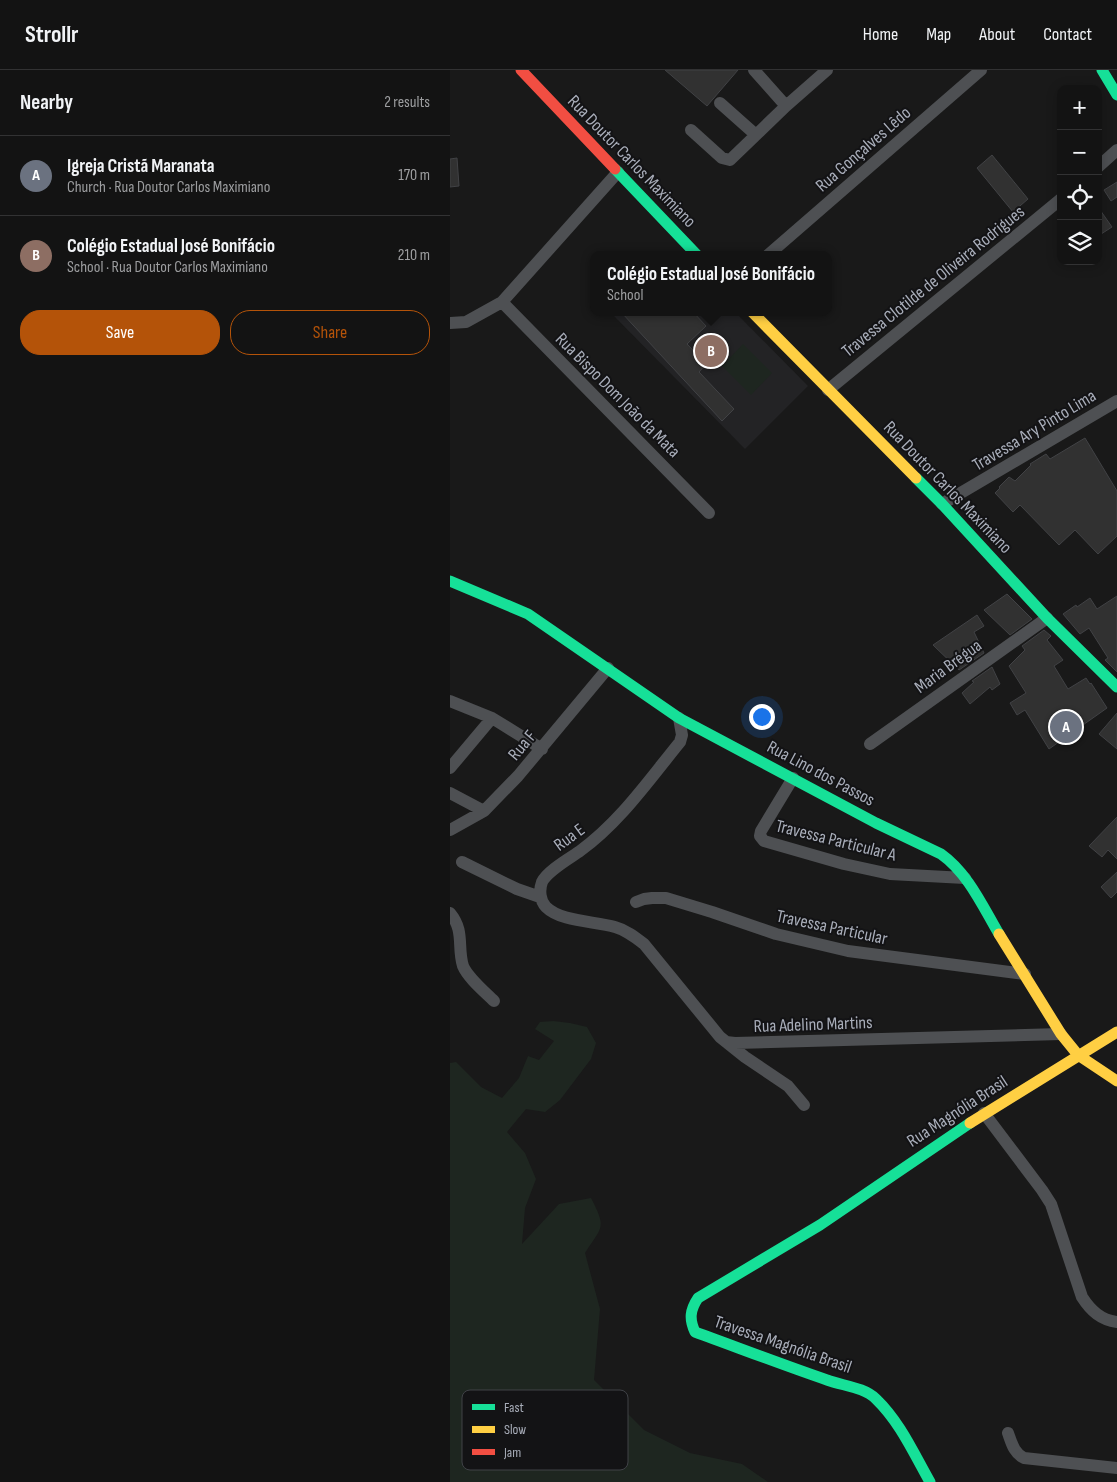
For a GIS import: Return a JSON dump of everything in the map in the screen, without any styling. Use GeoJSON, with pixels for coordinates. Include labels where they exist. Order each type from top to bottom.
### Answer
{"type":"FeatureCollection","features":[{"type":"Feature","properties":{"kind":"main road","name":"Rua Doutor Carlos Maximiano"},"geometry":{"type":"LineString","coordinates":[[521,70],[693,251]]}},
{"type":"Feature","properties":{"kind":"main road"},"geometry":{"type":"LineString","coordinates":[[1102,70],[1117,95]]}},
{"type":"Feature","properties":{"kind":"main road","name":"Rua Doutor Carlos Maximiano"},"geometry":{"type":"LineString","coordinates":[[756,316],[942,504],[1047,618],[1117,687]]}},
{"type":"Feature","properties":{"kind":"main road","name":"Rua Lino dos Passos"},"geometry":{"type":"LineString","coordinates":[[450,580],[528,614],[679,718],[876,823],[948,859],[965,878],[1061,1034],[1078,1056],[1117,1081]]}},
{"type":"Feature","properties":{"kind":"main road","name":"Rua Magnólia Brasil"},"geometry":{"type":"LineString","coordinates":[[820,1225],[984,1113],[1117,1032]]}},
{"type":"Feature","properties":{"kind":"main road","name":"Travessa Magnólia Brasil"},"geometry":{"type":"LineString","coordinates":[[820,1225],[698,1298],[689,1314],[690,1323],[696,1332],[829,1381],[855,1388],[875,1398],[891,1417],[909,1444],[930,1482]]}},
{"type":"Feature","properties":{"kind":"street"},"geometry":{"type":"LineString","coordinates":[[754,70],[786,106]]}},
{"type":"Feature","properties":{"kind":"street","name":"Rua Gonçalves Lêdo"},"geometry":{"type":"LineString","coordinates":[[773,251],[981,70]]}},
{"type":"Feature","properties":{"kind":"street"},"geometry":{"type":"LineString","coordinates":[[691,130],[722,158],[730,160],[819,73]]}},
{"type":"Feature","properties":{"kind":"street"},"geometry":{"type":"LineString","coordinates":[[720,103],[756,135]]}},
{"type":"Feature","properties":{"kind":"street"},"geometry":{"type":"LineString","coordinates":[[1102,163],[1117,150]]}},
{"type":"Feature","properties":{"kind":"street"},"geometry":{"type":"LineString","coordinates":[[450,323],[466,322],[502,302],[618,172]]}},
{"type":"Feature","properties":{"kind":"street","name":"Travessa Clotilde de Oliveira Rodrigues"},"geometry":{"type":"LineString","coordinates":[[828,390],[1057,202]]}},
{"type":"Feature","properties":{"kind":"street","name":"Rua Bispo Dom João da Mata"},"geometry":{"type":"LineString","coordinates":[[502,302],[709,513]]}},
{"type":"Feature","properties":{"kind":"street","name":"Travessa Ary Pinto Lima"},"geometry":{"type":"LineString","coordinates":[[942,504],[1117,401]]}},
{"type":"Feature","properties":{"kind":"street","name":"Maria Brégua"},"geometry":{"type":"LineString","coordinates":[[870,744],[1047,618]]}},
{"type":"Feature","properties":{"kind":"street","name":"Rua F"},"geometry":{"type":"LineString","coordinates":[[450,830],[484,811],[542,749],[608,668]]}},
{"type":"Feature","properties":{"kind":"street"},"geometry":{"type":"LineString","coordinates":[[450,701],[492,718],[542,749]]}},
{"type":"Feature","properties":{"kind":"street"},"geometry":{"type":"LineString","coordinates":[[450,768],[492,718]]}},
{"type":"Feature","properties":{"kind":"street"},"geometry":{"type":"LineString","coordinates":[[679,718],[682,734],[680,742]]}},
{"type":"Feature","properties":{"kind":"street","name":"Rua E"},"geometry":{"type":"LineString","coordinates":[[540,897],[542,882],[550,872],[596,840],[612,825],[680,742],[707,732]]}},
{"type":"Feature","properties":{"kind":"street","name":"Travessa Particular A"},"geometry":{"type":"LineString","coordinates":[[793,778],[761,831],[760,836],[764,841],[844,864],[890,874],[965,878]]}},
{"type":"Feature","properties":{"kind":"street"},"geometry":{"type":"LineString","coordinates":[[450,793],[484,811]]}},
{"type":"Feature","properties":{"kind":"street"},"geometry":{"type":"LineString","coordinates":[[462,862],[517,889],[540,897],[546,907],[563,917],[616,927],[630,933],[644,944],[720,1037],[745,1057],[788,1086],[804,1105]]}},
{"type":"Feature","properties":{"kind":"street","name":"Travessa Particular"},"geometry":{"type":"LineString","coordinates":[[636,902],[644,899],[666,898],[776,934],[848,952],[1025,974]]}},
{"type":"Feature","properties":{"kind":"street"},"geometry":{"type":"LineString","coordinates":[[450,913],[458,926],[463,964],[466,971],[494,1001]]}},
{"type":"Feature","properties":{"kind":"street","name":"Rua Adelino Martins"},"geometry":{"type":"LineString","coordinates":[[726,1042],[1061,1034]]}},
{"type":"Feature","properties":{"kind":"street"},"geometry":{"type":"LineString","coordinates":[[984,1113],[1051,1204],[1082,1297],[1088,1307],[1095,1314],[1108,1321],[1117,1322]]}},
{"type":"Feature","properties":{"kind":"street"},"geometry":{"type":"LineString","coordinates":[[1008,1433],[1014,1450],[1024,1458],[1063,1464],[1117,1468]]}},
{"type":"Feature","properties":{"kind":"shaded area"},"geometry":{"type":"Polygon","coordinates":[[[614,316],[739,316],[808,386],[745,449],[614,316]]]}},
{"type":"Feature","properties":{"kind":"shaded area"},"geometry":{"type":"Polygon","coordinates":[[[743,344],[772,373],[751,395],[722,366],[743,344]]]}},
{"type":"Feature","properties":{"kind":"shaded area"},"geometry":{"type":"Polygon","coordinates":[[[553,1021],[587,1027],[596,1043],[591,1059],[560,1100],[545,1112],[526,1109],[507,1132],[525,1153],[536,1179],[525,1208],[522,1244],[559,1204],[591,1198],[601,1222],[599,1232],[585,1253],[600,1309],[594,1380],[604,1390],[462,1390],[462,1470],[628,1470],[628,1414],[644,1430],[690,1453],[742,1464],[768,1482],[450,1482],[450,1063],[456,1062],[481,1087],[502,1098],[519,1078],[528,1056],[539,1060],[554,1041],[535,1029],[540,1022],[553,1021]]]}},
{"type":"Feature","properties":{"kind":"building"},"geometry":{"type":"Polygon","coordinates":[[[665,70],[738,70],[707,106],[665,70]]]}},
{"type":"Feature","properties":{"kind":"building"},"geometry":{"type":"Polygon","coordinates":[[[992,155],[1028,199],[1013,212],[977,168],[992,155]]]}},
{"type":"Feature","properties":{"kind":"building"},"geometry":{"type":"Polygon","coordinates":[[[457,158],[459,186],[450,187],[450,159],[457,158]]]}},
{"type":"Feature","properties":{"kind":"building"},"geometry":{"type":"Polygon","coordinates":[[[1117,182],[1117,197],[1111,201],[1104,190],[1117,182]]]}},
{"type":"Feature","properties":{"kind":"building"},"geometry":{"type":"Polygon","coordinates":[[[1102,213],[1112,227],[1102,233],[1102,213]]]}},
{"type":"Feature","properties":{"kind":"building"},"geometry":{"type":"Polygon","coordinates":[[[625,316],[697,316],[706,326],[687,344],[706,364],[699,372],[734,409],[722,421],[625,316]]]}},
{"type":"Feature","properties":{"kind":"building"},"geometry":{"type":"Polygon","coordinates":[[[1085,438],[1117,491],[1117,536],[1098,554],[1075,530],[1059,545],[1020,505],[1013,512],[995,493],[1009,477],[1015,481],[1030,464],[1046,454],[1050,459],[1085,438]]]}},
{"type":"Feature","properties":{"kind":"building"},"geometry":{"type":"Polygon","coordinates":[[[1007,594],[1032,619],[1010,635],[984,610],[1007,594]]]}},
{"type":"Feature","properties":{"kind":"building"},"geometry":{"type":"Polygon","coordinates":[[[1117,596],[1117,672],[1105,660],[1108,658],[1089,628],[1080,634],[1063,614],[1090,598],[1097,609],[1117,596]]]}},
{"type":"Feature","properties":{"kind":"building"},"geometry":{"type":"Polygon","coordinates":[[[977,615],[984,626],[974,632],[984,653],[959,670],[933,645],[977,615]]]}},
{"type":"Feature","properties":{"kind":"building"},"geometry":{"type":"Polygon","coordinates":[[[1044,630],[1051,636],[1047,640],[1063,660],[1054,666],[1068,689],[1086,678],[1107,708],[1049,749],[1025,710],[1017,715],[1010,703],[1026,693],[1009,666],[1025,650],[1022,646],[1044,630]]]}},
{"type":"Feature","properties":{"kind":"building"},"geometry":{"type":"Polygon","coordinates":[[[992,667],[1000,684],[992,690],[990,687],[970,704],[962,693],[974,682],[972,681],[992,667]]]}},
{"type":"Feature","properties":{"kind":"building"},"geometry":{"type":"Polygon","coordinates":[[[1117,713],[1117,749],[1099,734],[1117,713]]]}},
{"type":"Feature","properties":{"kind":"building"},"geometry":{"type":"Polygon","coordinates":[[[1117,817],[1117,859],[1108,850],[1102,857],[1089,846],[1117,817]]]}},
{"type":"Feature","properties":{"kind":"building"},"geometry":{"type":"Polygon","coordinates":[[[1117,872],[1117,892],[1111,898],[1101,887],[1117,872]]]}},
{"type":"Feature","properties":{"kind":"traffic: fast"},"geometry":{"type":"LineString","coordinates":[[1102,70],[1117,95]]}},
{"type":"Feature","properties":{"kind":"traffic: fast"},"geometry":{"type":"LineString","coordinates":[[615,169],[693,251]]}},
{"type":"Feature","properties":{"kind":"traffic: fast"},"geometry":{"type":"LineString","coordinates":[[916,478],[1047,618],[1117,687]]}},
{"type":"Feature","properties":{"kind":"traffic: fast"},"geometry":{"type":"LineString","coordinates":[[450,581],[528,614],[679,718],[876,823],[941,854],[951,862],[967,881],[999,934]]}},
{"type":"Feature","properties":{"kind":"traffic: fast"},"geometry":{"type":"LineString","coordinates":[[930,1482],[899,1428],[885,1408],[871,1395],[859,1389],[833,1382],[695,1332],[691,1315],[698,1298],[820,1225],[970,1123]]}},
{"type":"Feature","properties":{"kind":"traffic: slow"},"geometry":{"type":"LineString","coordinates":[[756,316],[916,478]]}},
{"type":"Feature","properties":{"kind":"traffic: slow"},"geometry":{"type":"LineString","coordinates":[[999,934],[1061,1034],[1078,1055],[1117,1081]]}},
{"type":"Feature","properties":{"kind":"traffic: slow"},"geometry":{"type":"LineString","coordinates":[[970,1123],[1117,1032]]}},
{"type":"Feature","properties":{"kind":"traffic: jam"},"geometry":{"type":"LineString","coordinates":[[521,70],[615,169]]}},
{"type":"Feature","properties":{"kind":"place","name":"Colégio Estadual José Bonifácio"},"geometry":{"type":"Point","coordinates":[711,351]}},
{"type":"Feature","properties":{"kind":"place","name":"Igreja Cristã Maranata"},"geometry":{"type":"Point","coordinates":[1066,727]}}]}
